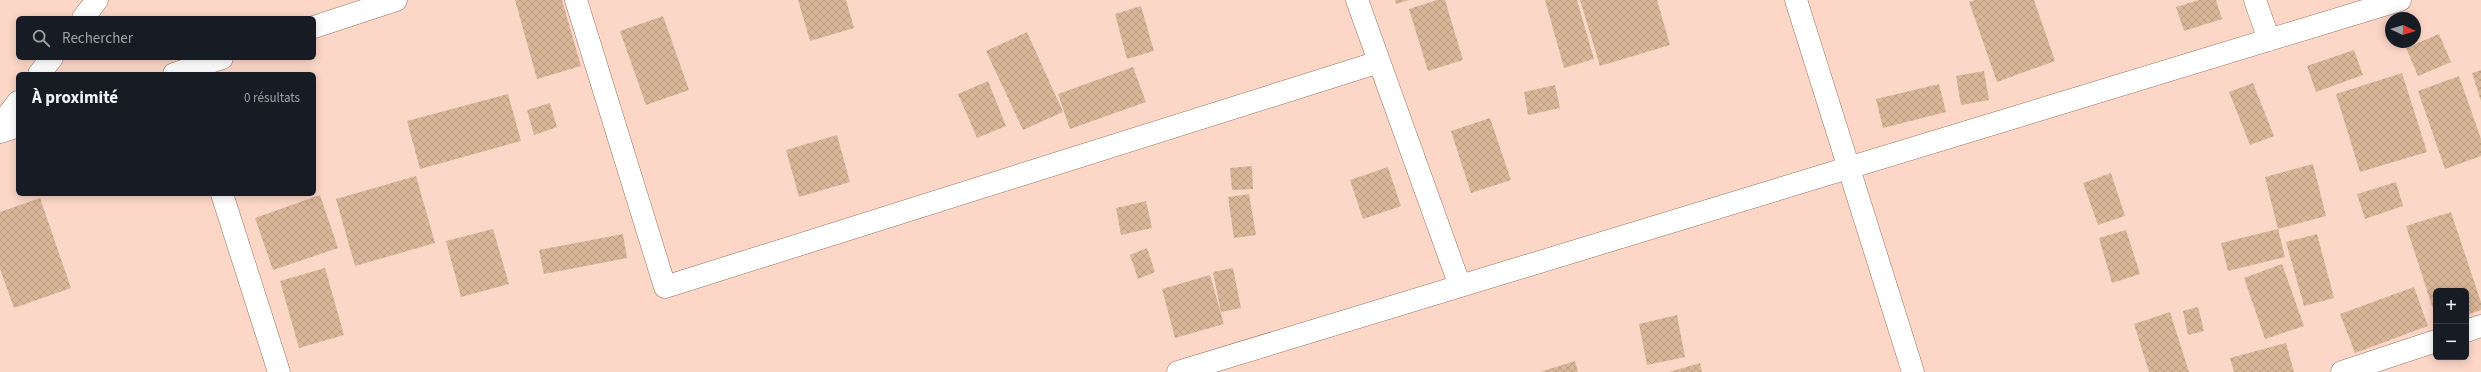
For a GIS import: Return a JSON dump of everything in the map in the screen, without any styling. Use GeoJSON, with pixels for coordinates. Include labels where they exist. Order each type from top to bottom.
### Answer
{"type":"FeatureCollection","features":[{"type":"Feature","properties":{"kind":"street"},"geometry":{"type":"LineString","coordinates":[[84,16],[96,0]]}},
{"type":"Feature","properties":{"kind":"street"},"geometry":{"type":"LineString","coordinates":[[316,26],[396,0]]}},
{"type":"Feature","properties":{"kind":"street"},"geometry":{"type":"LineString","coordinates":[[576,0],[665,287],[1379,62]]}},
{"type":"Feature","properties":{"kind":"street"},"geometry":{"type":"LineString","coordinates":[[1357,0],[1460,286]]}},
{"type":"Feature","properties":{"kind":"street"},"geometry":{"type":"LineString","coordinates":[[1796,0],[1913,372]]}},
{"type":"Feature","properties":{"kind":"street"},"geometry":{"type":"LineString","coordinates":[[2255,0],[2269,40]]}},
{"type":"Feature","properties":{"kind":"street"},"geometry":{"type":"LineString","coordinates":[[1178,372],[2400,0]]}},
{"type":"Feature","properties":{"kind":"street"},"geometry":{"type":"LineString","coordinates":[[41,72],[50,60]]}},
{"type":"Feature","properties":{"kind":"street"},"geometry":{"type":"LineString","coordinates":[[183,72],[216,60]]}},
{"type":"Feature","properties":{"kind":"street"},"geometry":{"type":"LineString","coordinates":[[0,125],[16,105]]}},
{"type":"Feature","properties":{"kind":"street"},"geometry":{"type":"LineString","coordinates":[[0,132],[16,127]]}},
{"type":"Feature","properties":{"kind":"street"},"geometry":{"type":"LineString","coordinates":[[223,196],[279,372]]}},
{"type":"Feature","properties":{"kind":"street"},"geometry":{"type":"LineString","coordinates":[[2469,330],[2481,326]]}},
{"type":"Feature","properties":{"kind":"street"},"geometry":{"type":"LineString","coordinates":[[2355,370],[2433,342]]}},
{"type":"Feature","properties":{"kind":"building"},"geometry":{"type":"Polygon","coordinates":[[[515,0],[562,0],[581,66],[537,79],[515,0]]]}},
{"type":"Feature","properties":{"kind":"building"},"geometry":{"type":"Polygon","coordinates":[[[798,0],[846,0],[854,28],[810,41],[798,0]]]}},
{"type":"Feature","properties":{"kind":"building"},"geometry":{"type":"Polygon","coordinates":[[[1395,0],[1409,0],[1396,4],[1395,0]]]}},
{"type":"Feature","properties":{"kind":"building"},"geometry":{"type":"Polygon","coordinates":[[[1437,0],[1445,0],[1463,60],[1428,71],[1409,9],[1437,0]]]}},
{"type":"Feature","properties":{"kind":"building"},"geometry":{"type":"Polygon","coordinates":[[[1545,0],[1577,0],[1594,59],[1564,68],[1545,0]]]}},
{"type":"Feature","properties":{"kind":"building"},"geometry":{"type":"Polygon","coordinates":[[[1580,0],[1657,0],[1670,45],[1600,66],[1580,0]]]}},
{"type":"Feature","properties":{"kind":"building"},"geometry":{"type":"Polygon","coordinates":[[[1975,0],[2034,0],[2055,61],[1997,82],[1969,2],[1975,0]]]}},
{"type":"Feature","properties":{"kind":"building"},"geometry":{"type":"Polygon","coordinates":[[[2199,0],[2216,0],[2222,19],[2184,31],[2176,7],[2199,0]]]}},
{"type":"Feature","properties":{"kind":"building"},"geometry":{"type":"Polygon","coordinates":[[[1141,6],[1154,51],[1127,59],[1115,14],[1141,6]]]}},
{"type":"Feature","properties":{"kind":"building"},"geometry":{"type":"Polygon","coordinates":[[[663,16],[689,90],[646,105],[620,31],[663,16]]]}},
{"type":"Feature","properties":{"kind":"building"},"geometry":{"type":"Polygon","coordinates":[[[1027,32],[1063,112],[1023,130],[986,51],[1027,32]]]}},
{"type":"Feature","properties":{"kind":"building"},"geometry":{"type":"Polygon","coordinates":[[[2439,34],[2451,62],[2418,76],[2406,48],[2421,48],[2421,42],[2439,34]]]}},
{"type":"Feature","properties":{"kind":"building"},"geometry":{"type":"Polygon","coordinates":[[[2354,50],[2363,75],[2316,92],[2307,66],[2354,50]]]}},
{"type":"Feature","properties":{"kind":"building"},"geometry":{"type":"Polygon","coordinates":[[[1133,67],[1146,102],[1070,129],[1058,94],[1133,67]]]}},
{"type":"Feature","properties":{"kind":"building"},"geometry":{"type":"Polygon","coordinates":[[[2481,70],[2481,101],[2472,73],[2481,70]]]}},
{"type":"Feature","properties":{"kind":"building"},"geometry":{"type":"Polygon","coordinates":[[[1984,71],[1989,100],[1961,105],[1956,76],[1984,71]]]}},
{"type":"Feature","properties":{"kind":"building"},"geometry":{"type":"Polygon","coordinates":[[[2402,73],[2427,152],[2360,172],[2336,94],[2402,73]]]}},
{"type":"Feature","properties":{"kind":"building"},"geometry":{"type":"Polygon","coordinates":[[[2459,76],[2481,139],[2481,156],[2445,169],[2418,91],[2459,76]]]}},
{"type":"Feature","properties":{"kind":"building"},"geometry":{"type":"Polygon","coordinates":[[[988,81],[1006,126],[977,138],[958,94],[988,81]]]}},
{"type":"Feature","properties":{"kind":"building"},"geometry":{"type":"Polygon","coordinates":[[[2253,83],[2274,136],[2250,145],[2229,92],[2253,83]]]}},
{"type":"Feature","properties":{"kind":"building"},"geometry":{"type":"Polygon","coordinates":[[[1939,84],[1946,112],[1883,128],[1876,99],[1939,84]]]}},
{"type":"Feature","properties":{"kind":"building"},"geometry":{"type":"Polygon","coordinates":[[[1555,85],[1560,108],[1528,115],[1524,92],[1555,85]]]}},
{"type":"Feature","properties":{"kind":"building"},"geometry":{"type":"Polygon","coordinates":[[[508,94],[521,141],[420,169],[407,121],[508,94]]]}},
{"type":"Feature","properties":{"kind":"building"},"geometry":{"type":"Polygon","coordinates":[[[550,103],[557,127],[534,135],[527,110],[550,103]]]}},
{"type":"Feature","properties":{"kind":"building"},"geometry":{"type":"Polygon","coordinates":[[[1490,118],[1511,180],[1471,193],[1451,131],[1490,118]]]}},
{"type":"Feature","properties":{"kind":"building"},"geometry":{"type":"Polygon","coordinates":[[[837,135],[850,182],[799,197],[786,150],[837,135]]]}},
{"type":"Feature","properties":{"kind":"building"},"geometry":{"type":"Polygon","coordinates":[[[2313,164],[2326,216],[2278,229],[2265,177],[2313,164]]]}},
{"type":"Feature","properties":{"kind":"building"},"geometry":{"type":"Polygon","coordinates":[[[1252,166],[1253,189],[1232,190],[1230,168],[1252,166]]]}},
{"type":"Feature","properties":{"kind":"building"},"geometry":{"type":"Polygon","coordinates":[[[1388,167],[1401,206],[1363,219],[1350,180],[1388,167]]]}},
{"type":"Feature","properties":{"kind":"building"},"geometry":{"type":"Polygon","coordinates":[[[2111,173],[2125,216],[2098,225],[2083,183],[2111,173]]]}},
{"type":"Feature","properties":{"kind":"building"},"geometry":{"type":"Polygon","coordinates":[[[416,176],[435,243],[355,266],[336,199],[416,176]]]}},
{"type":"Feature","properties":{"kind":"building"},"geometry":{"type":"Polygon","coordinates":[[[2396,182],[2403,206],[2365,219],[2357,194],[2396,182]]]}},
{"type":"Feature","properties":{"kind":"building"},"geometry":{"type":"Polygon","coordinates":[[[1249,194],[1256,235],[1234,238],[1228,197],[1249,194]]]}},
{"type":"Feature","properties":{"kind":"building"},"geometry":{"type":"Polygon","coordinates":[[[320,195],[338,248],[273,270],[255,218],[320,195]]]}},
{"type":"Feature","properties":{"kind":"building"},"geometry":{"type":"Polygon","coordinates":[[[40,198],[71,288],[14,308],[0,269],[0,212],[40,198]]]}},
{"type":"Feature","properties":{"kind":"building"},"geometry":{"type":"Polygon","coordinates":[[[1146,201],[1152,228],[1121,235],[1116,208],[1146,201]]]}},
{"type":"Feature","properties":{"kind":"building"},"geometry":{"type":"Polygon","coordinates":[[[2451,212],[2481,302],[2481,310],[2469,314],[2469,288],[2433,288],[2433,309],[2406,226],[2451,212]]]}},
{"type":"Feature","properties":{"kind":"building"},"geometry":{"type":"Polygon","coordinates":[[[493,229],[509,284],[461,297],[446,241],[493,229]]]}},
{"type":"Feature","properties":{"kind":"building"},"geometry":{"type":"Polygon","coordinates":[[[2278,229],[2285,257],[2228,271],[2221,243],[2278,229]]]}},
{"type":"Feature","properties":{"kind":"building"},"geometry":{"type":"Polygon","coordinates":[[[2126,230],[2140,274],[2112,283],[2099,238],[2126,230]]]}},
{"type":"Feature","properties":{"kind":"building"},"geometry":{"type":"Polygon","coordinates":[[[623,234],[627,258],[544,274],[539,250],[623,234]]]}},
{"type":"Feature","properties":{"kind":"building"},"geometry":{"type":"Polygon","coordinates":[[[2317,234],[2334,298],[2304,306],[2286,242],[2317,234]]]}},
{"type":"Feature","properties":{"kind":"building"},"geometry":{"type":"Polygon","coordinates":[[[1147,248],[1155,272],[1138,279],[1130,255],[1147,248]]]}},
{"type":"Feature","properties":{"kind":"building"},"geometry":{"type":"Polygon","coordinates":[[[2282,264],[2304,326],[2265,339],[2244,278],[2282,264]]]}},
{"type":"Feature","properties":{"kind":"building"},"geometry":{"type":"Polygon","coordinates":[[[325,268],[344,335],[299,348],[280,281],[325,268]]]}},
{"type":"Feature","properties":{"kind":"building"},"geometry":{"type":"Polygon","coordinates":[[[1233,268],[1241,308],[1221,312],[1213,272],[1233,268]]]}},
{"type":"Feature","properties":{"kind":"building"},"geometry":{"type":"Polygon","coordinates":[[[1210,275],[1224,324],[1175,338],[1162,289],[1210,275]]]}},
{"type":"Feature","properties":{"kind":"building"},"geometry":{"type":"Polygon","coordinates":[[[2414,287],[2428,326],[2355,353],[2340,314],[2414,287]]]}},
{"type":"Feature","properties":{"kind":"building"},"geometry":{"type":"Polygon","coordinates":[[[2198,307],[2204,331],[2188,335],[2183,311],[2198,307]]]}},
{"type":"Feature","properties":{"kind":"building"},"geometry":{"type":"Polygon","coordinates":[[[2170,312],[2189,372],[2149,372],[2134,324],[2170,312]]]}},
{"type":"Feature","properties":{"kind":"building"},"geometry":{"type":"Polygon","coordinates":[[[1677,315],[1685,357],[1647,365],[1639,324],[1677,315]]]}},
{"type":"Feature","properties":{"kind":"building"},"geometry":{"type":"Polygon","coordinates":[[[2286,343],[2294,372],[2234,372],[2230,358],[2286,343]]]}},
{"type":"Feature","properties":{"kind":"building"},"geometry":{"type":"Polygon","coordinates":[[[1575,361],[1578,372],[1540,372],[1575,361]]]}},
{"type":"Feature","properties":{"kind":"building"},"geometry":{"type":"Polygon","coordinates":[[[1700,363],[1702,372],[1669,372],[1700,363]]]}}]}
